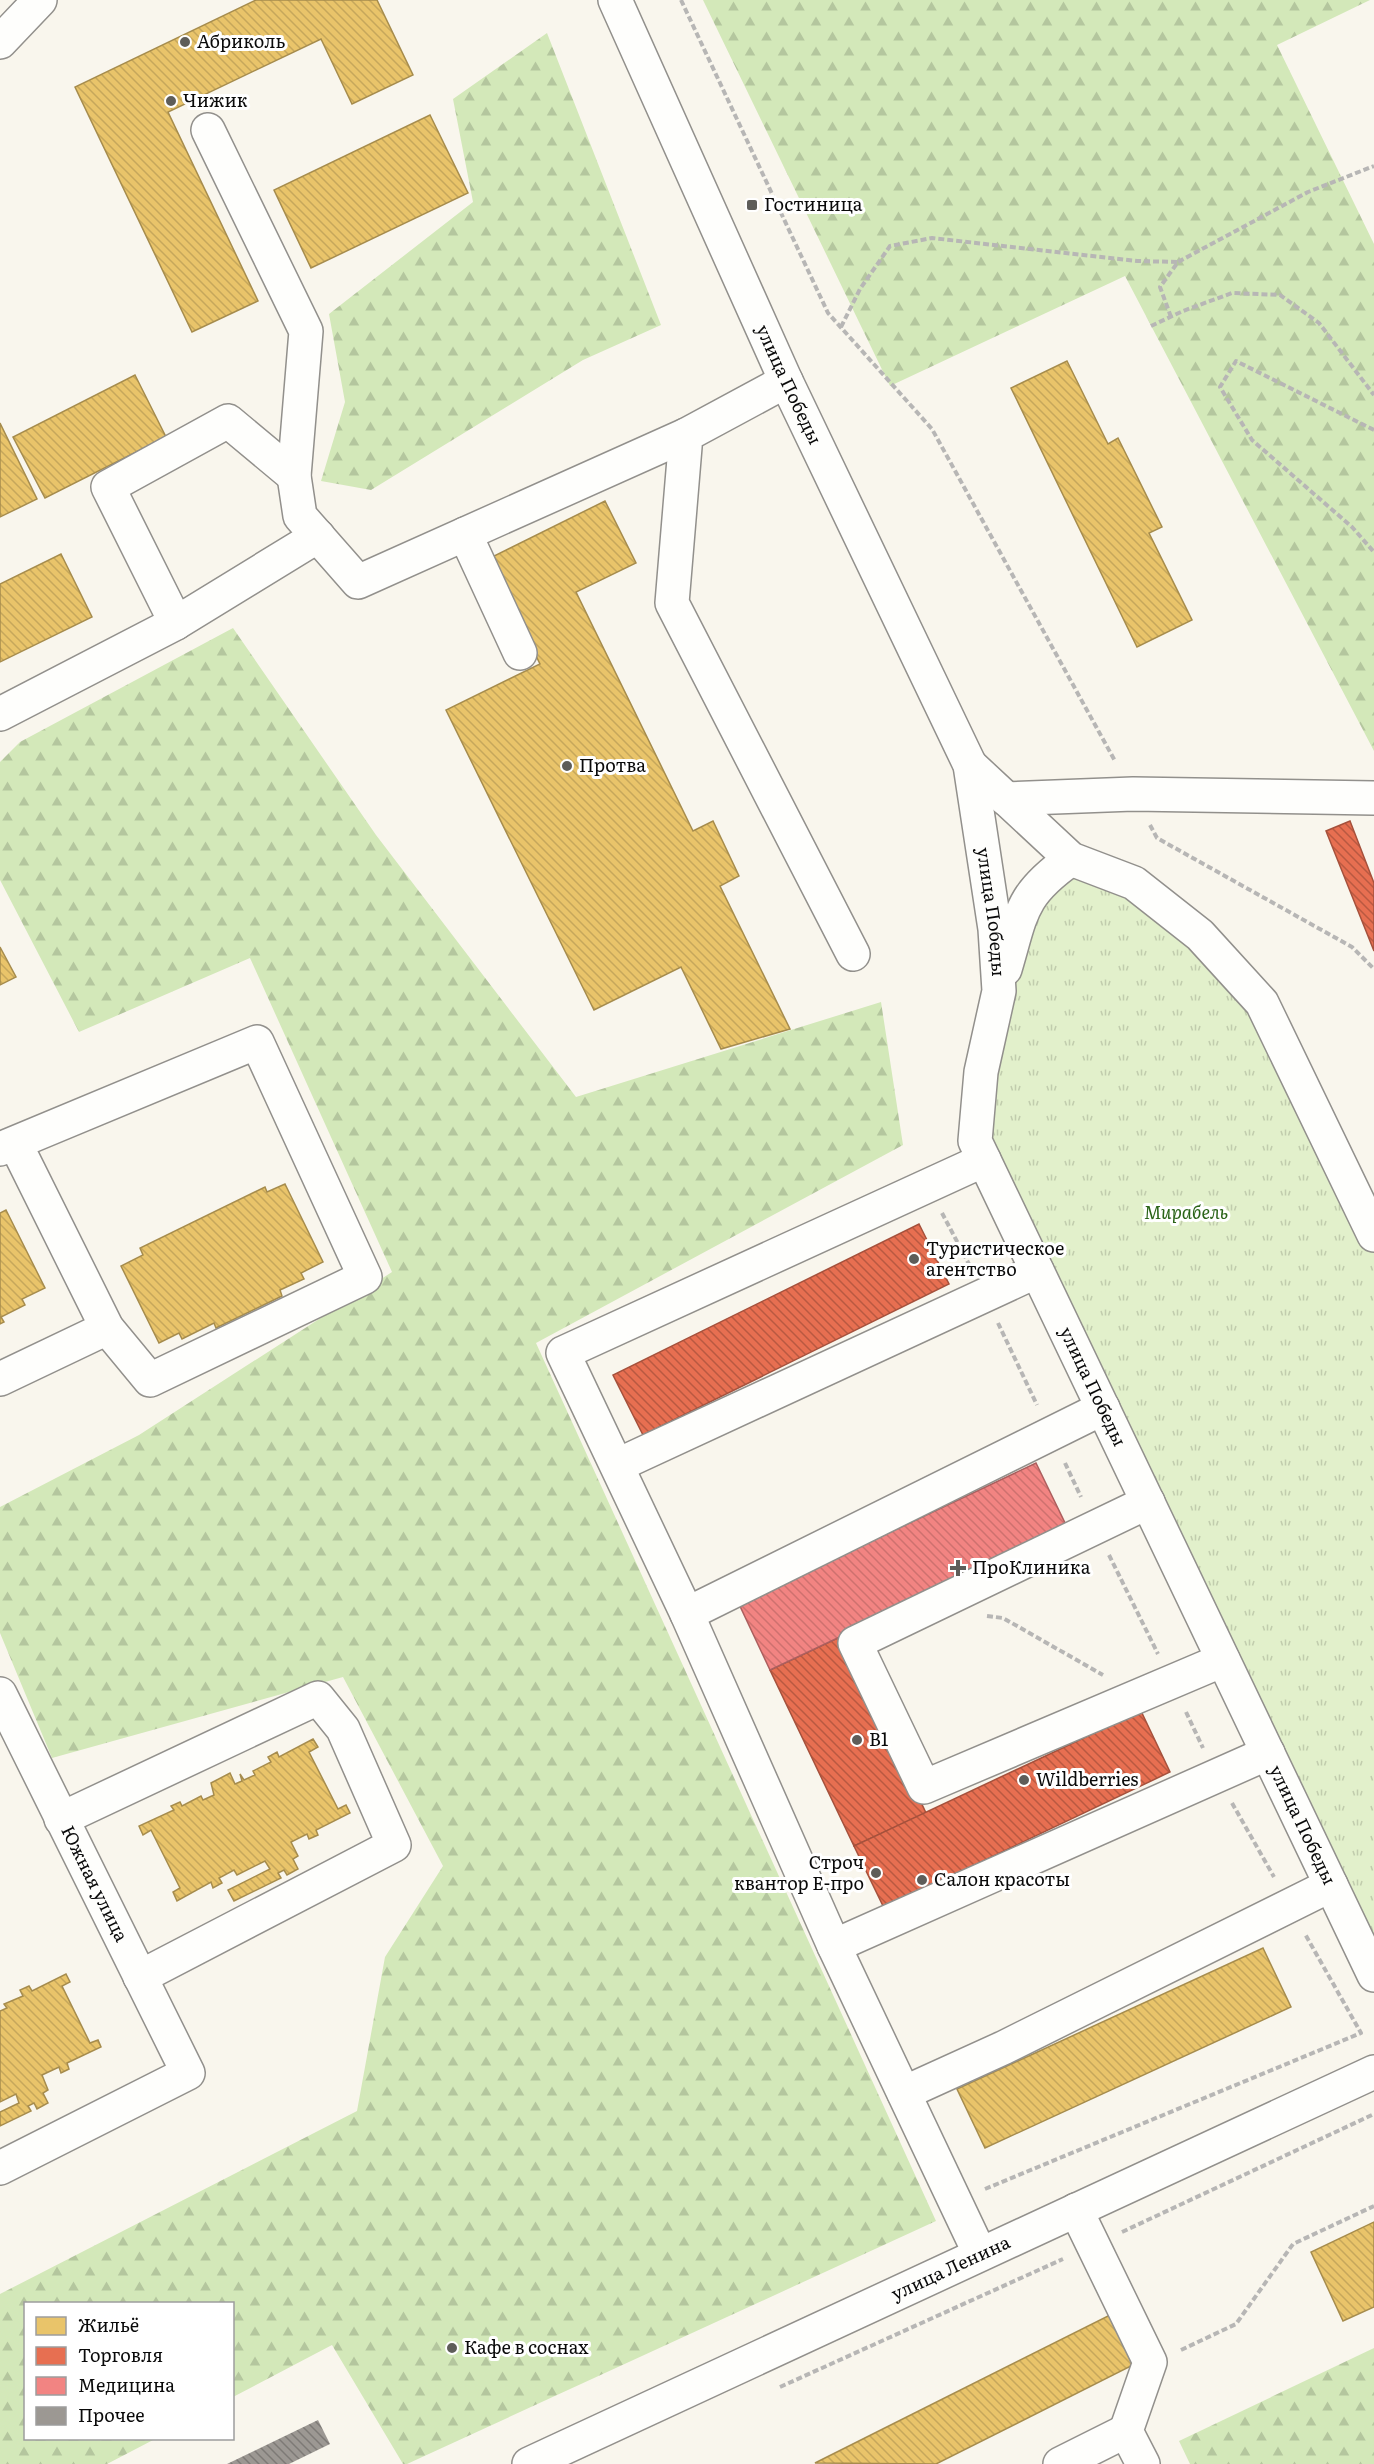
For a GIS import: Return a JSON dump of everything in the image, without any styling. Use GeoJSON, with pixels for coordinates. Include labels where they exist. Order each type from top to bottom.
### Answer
{"type":"FeatureCollection","features":[{"type":"Feature","properties":{"kind":"street"},"geometry":{"type":"LineString","coordinates":[[0,42],[40,0]]}},
{"type":"Feature","properties":{"kind":"street","name":"улица Победы"},"geometry":{"type":"LineString","coordinates":[[615,0],[786,381],[970,765],[994,929],[999,991],[981,1072],[975,1141],[1374,1975]]}},
{"type":"Feature","properties":{"kind":"street"},"geometry":{"type":"LineString","coordinates":[[208,130],[306,331],[294,476],[300,516],[358,582],[686,435],[786,381]]}},
{"type":"Feature","properties":{"kind":"street"},"geometry":{"type":"LineString","coordinates":[[176,623],[108,487],[228,422],[294,476]]}},
{"type":"Feature","properties":{"kind":"street"},"geometry":{"type":"LineString","coordinates":[[686,435],[672,603],[853,954]]}},
{"type":"Feature","properties":{"kind":"street"},"geometry":{"type":"LineString","coordinates":[[465,534],[520,653]]}},
{"type":"Feature","properties":{"kind":"street"},"geometry":{"type":"LineString","coordinates":[[0,714],[176,623],[318,536]]}},
{"type":"Feature","properties":{"kind":"street","name":"улица Победы"},"geometry":{"type":"LineString","coordinates":[[970,765],[1071,859],[1134,883],[1200,935],[1262,1003],[1374,1235]]}},
{"type":"Feature","properties":{"kind":"street"},"geometry":{"type":"LineString","coordinates":[[1006,799],[1133,794],[1374,798]]}},
{"type":"Feature","properties":{"kind":"street"},"geometry":{"type":"LineString","coordinates":[[999,991],[1025,902],[1044,878],[1071,859]]}},
{"type":"Feature","properties":{"kind":"street"},"geometry":{"type":"LineString","coordinates":[[257,1042],[365,1277],[150,1380],[106,1328],[8,1146],[257,1042]]}},
{"type":"Feature","properties":{"kind":"street"},"geometry":{"type":"LineString","coordinates":[[980,2254],[834,1946],[687,1614],[563,1353],[984,1160]]}},
{"type":"Feature","properties":{"kind":"street"},"geometry":{"type":"LineString","coordinates":[[618,1465],[1037,1271]]}},
{"type":"Feature","properties":{"kind":"street"},"geometry":{"type":"LineString","coordinates":[[0,1379],[106,1328]]}},
{"type":"Feature","properties":{"kind":"street"},"geometry":{"type":"LineString","coordinates":[[687,1614],[1103,1408]]}},
{"type":"Feature","properties":{"kind":"street"},"geometry":{"type":"LineString","coordinates":[[1148,1502],[855,1643],[924,1788],[1223,1660]]}},
{"type":"Feature","properties":{"kind":"street","name":"Южная улица"},"geometry":{"type":"LineString","coordinates":[[0,1694],[188,2073],[0,2168]]}},
{"type":"Feature","properties":{"kind":"street"},"geometry":{"type":"LineString","coordinates":[[61,1819],[318,1698],[342,1729],[394,1845],[140,1977]]}},
{"type":"Feature","properties":{"kind":"street"},"geometry":{"type":"LineString","coordinates":[[834,1946],[1268,1753]]}},
{"type":"Feature","properties":{"kind":"street"},"geometry":{"type":"LineString","coordinates":[[904,2093],[1003,2049],[1331,1885]]}},
{"type":"Feature","properties":{"kind":"street","name":"улица Ленина"},"geometry":{"type":"LineString","coordinates":[[529,2464],[1374,2072]]}},
{"type":"Feature","properties":{"kind":"street"},"geometry":{"type":"LineString","coordinates":[[1060,2464],[1126,2431],[1150,2362],[1076,2210]]}},
{"type":"Feature","properties":{"kind":"street"},"geometry":{"type":"LineString","coordinates":[[1126,2431],[1143,2464]]}},
{"type":"Feature","properties":{"kind":"path"},"geometry":{"type":"LineString","coordinates":[[681,0],[828,313],[932,429],[1157,838],[1352,947],[1374,969]]}},
{"type":"Feature","properties":{"kind":"path"},"geometry":{"type":"LineString","coordinates":[[1171,317],[1160,287],[1178,262],[1308,192],[1374,166]]}},
{"type":"Feature","properties":{"kind":"path"},"geometry":{"type":"LineString","coordinates":[[841,327],[860,289],[890,246],[921,240],[932,238],[1137,261],[1178,262]]}},
{"type":"Feature","properties":{"kind":"path"},"geometry":{"type":"LineString","coordinates":[[1151,326],[1232,293],[1280,295],[1318,323],[1374,395]]}},
{"type":"Feature","properties":{"kind":"path"},"geometry":{"type":"LineString","coordinates":[[1374,430],[1236,361],[1220,387],[1252,440],[1352,527],[1374,552]]}},
{"type":"Feature","properties":{"kind":"path"},"geometry":{"type":"LineString","coordinates":[[928,1186],[985,1295],[1216,1775]]}},
{"type":"Feature","properties":{"kind":"path"},"geometry":{"type":"LineString","coordinates":[[983,1615],[1003,1618],[1055,1650],[1141,1695]]}},
{"type":"Feature","properties":{"kind":"path"},"geometry":{"type":"LineString","coordinates":[[954,2203],[1361,2033]]}},
{"type":"Feature","properties":{"kind":"path"},"geometry":{"type":"LineString","coordinates":[[771,2391],[1094,2245],[1374,2114]]}},
{"type":"Feature","properties":{"kind":"path"},"geometry":{"type":"LineString","coordinates":[[1150,2362],[1236,2324],[1293,2244],[1374,2206]]}},
{"type":"Feature","properties":{"kind":"green space"},"geometry":{"type":"Polygon","coordinates":[[[703,0],[1370,0],[1277,45],[1374,244],[1374,751],[1125,276],[890,386],[703,0]]]}},
{"type":"Feature","properties":{"kind":"green space"},"geometry":{"type":"Polygon","coordinates":[[[547,33],[661,325],[583,360],[371,490],[321,481],[345,402],[329,314],[473,202],[453,99],[547,33]]]}},
{"type":"Feature","properties":{"kind":"green space"},"geometry":{"type":"Polygon","coordinates":[[[233,628],[376,835],[576,1097],[881,1002],[903,1145],[536,1343],[936,2221],[407,2464],[403,2464],[332,2345],[234,2396],[234,2302],[24,2302],[24,2440],[153,2440],[107,2464],[0,2464],[0,2294],[357,2111],[385,1957],[443,1866],[343,1677],[52,1758],[0,1633],[0,1507],[139,1435],[392,1272],[250,958],[79,1032],[0,880],[0,762],[20,742],[233,628]]]}},
{"type":"Feature","properties":{"kind":"green space","name":"Мирабель"},"geometry":{"type":"Polygon","coordinates":[[[1071,859],[1134,883],[1262,1003],[1374,1235],[1374,1974],[975,1141],[1025,902],[1071,859]]]}},
{"type":"Feature","properties":{"kind":"green space"},"geometry":{"type":"Polygon","coordinates":[[[1374,2348],[1374,2464],[1190,2464],[1179,2441],[1374,2348]]]}},
{"type":"Feature","properties":{"kind":"building: Жильё"},"geometry":{"type":"Polygon","coordinates":[[[256,0],[377,0],[413,75],[352,104],[321,39],[168,112],[258,301],[192,332],[75,87],[256,0]]]}},
{"type":"Feature","properties":{"kind":"building: Жильё"},"geometry":{"type":"Polygon","coordinates":[[[430,115],[468,193],[311,268],[274,190],[430,115]]]}},
{"type":"Feature","properties":{"kind":"building: Жильё"},"geometry":{"type":"Polygon","coordinates":[[[1067,361],[1108,444],[1118,438],[1162,527],[1149,533],[1192,620],[1137,647],[1011,388],[1067,361]]]}},
{"type":"Feature","properties":{"kind":"building: Жильё"},"geometry":{"type":"Polygon","coordinates":[[[135,375],[166,437],[45,498],[13,437],[135,375]]]}},
{"type":"Feature","properties":{"kind":"building: Жильё"},"geometry":{"type":"Polygon","coordinates":[[[0,423],[37,499],[0,517],[0,423]]]}},
{"type":"Feature","properties":{"kind":"building: Жильё","name":"Протва"},"geometry":{"type":"Polygon","coordinates":[[[605,501],[636,563],[576,592],[693,831],[713,821],[739,876],[720,886],[790,1029],[721,1049],[681,967],[594,1010],[446,710],[540,664],[488,559],[605,501]]]}},
{"type":"Feature","properties":{"kind":"building: Жильё"},"geometry":{"type":"Polygon","coordinates":[[[61,554],[92,617],[0,662],[0,584],[61,554]]]}},
{"type":"Feature","properties":{"kind":"building: Жильё"},"geometry":{"type":"Polygon","coordinates":[[[0,947],[16,977],[0,985],[0,947]]]}},
{"type":"Feature","properties":{"kind":"building: Жильё"},"geometry":{"type":"Polygon","coordinates":[[[285,1184],[323,1262],[301,1273],[304,1279],[280,1290],[282,1296],[216,1328],[214,1323],[182,1339],[179,1333],[159,1343],[121,1266],[143,1255],[140,1248],[265,1187],[267,1192],[285,1184]]]}},
{"type":"Feature","properties":{"kind":"building: Жильё"},"geometry":{"type":"Polygon","coordinates":[[[6,1210],[45,1288],[22,1299],[25,1305],[1,1317],[4,1322],[0,1324],[0,1213],[6,1210]]]}},
{"type":"Feature","properties":{"kind":"building: Жильё"},"geometry":{"type":"Polygon","coordinates":[[[313,1739],[318,1747],[309,1752],[338,1809],[346,1805],[350,1813],[316,1830],[318,1835],[309,1839],[307,1834],[291,1842],[298,1856],[293,1859],[298,1869],[287,1875],[284,1870],[278,1873],[281,1878],[234,1901],[228,1890],[270,1869],[265,1861],[237,1875],[234,1870],[219,1878],[222,1883],[213,1888],[211,1882],[177,1901],[173,1892],[180,1888],[151,1830],[143,1835],[139,1826],[174,1810],[171,1806],[180,1802],[182,1806],[201,1796],[203,1800],[214,1795],[211,1783],[230,1773],[235,1784],[242,1781],[240,1774],[244,1780],[255,1775],[253,1771],[271,1762],[268,1757],[277,1752],[279,1757],[313,1739]]]}},
{"type":"Feature","properties":{"kind":"building: Жильё"},"geometry":{"type":"Polygon","coordinates":[[[1263,1948],[1291,2007],[985,2148],[957,2089],[1263,1948]]]}},
{"type":"Feature","properties":{"kind":"building: Жильё"},"geometry":{"type":"Polygon","coordinates":[[[66,1974],[70,1982],[62,1986],[90,2043],[98,2040],[101,2047],[67,2063],[69,2069],[61,2073],[59,2067],[42,2075],[48,2090],[43,2093],[48,2103],[37,2109],[34,2103],[28,2106],[31,2111],[0,2126],[0,2112],[19,2103],[16,2094],[0,2102],[0,2011],[7,2008],[4,2004],[23,1996],[20,1990],[29,1986],[32,1991],[66,1974]]]}},
{"type":"Feature","properties":{"kind":"building: Жильё"},"geometry":{"type":"Polygon","coordinates":[[[1374,2222],[1374,2307],[1343,2321],[1311,2252],[1374,2222]]]}},
{"type":"Feature","properties":{"kind":"building: Жильё"},"geometry":{"type":"Polygon","coordinates":[[[1110,2315],[1135,2364],[936,2464],[815,2463],[1110,2315]]]}},
{"type":"Feature","properties":{"kind":"building: Торговля"},"geometry":{"type":"Polygon","coordinates":[[[1350,821],[1374,883],[1374,951],[1326,831],[1350,821]]]}},
{"type":"Feature","properties":{"kind":"building: Торговля"},"geometry":{"type":"Polygon","coordinates":[[[919,1224],[949,1284],[643,1435],[613,1375],[919,1224]]]}},
{"type":"Feature","properties":{"kind":"building: Торговля"},"geometry":{"type":"Polygon","coordinates":[[[842,1636],[926,1813],[854,1846],[770,1670],[842,1636]]]}},
{"type":"Feature","properties":{"kind":"building: Торговля"},"geometry":{"type":"Polygon","coordinates":[[[1141,1711],[1170,1772],[884,1908],[854,1846],[1141,1711]]]}},
{"type":"Feature","properties":{"kind":"building: Медицина"},"geometry":{"type":"Polygon","coordinates":[[[1036,1463],[1068,1529],[770,1670],[739,1604],[1036,1463]]]}},
{"type":"Feature","properties":{"kind":"building: Прочее"},"geometry":{"type":"Polygon","coordinates":[[[318,2420],[330,2444],[289,2464],[227,2464],[318,2420]]]}},
{"type":"Feature","properties":{"kind":"place","name":"Абриколь"},"geometry":{"type":"Point","coordinates":[185,42]}},
{"type":"Feature","properties":{"kind":"place","name":"Чижик"},"geometry":{"type":"Point","coordinates":[171,101]}},
{"type":"Feature","properties":{"kind":"place","name":"Гостиница"},"geometry":{"type":"Point","coordinates":[752,205]}},
{"type":"Feature","properties":{"kind":"place","name":"Протва"},"geometry":{"type":"Point","coordinates":[567,766]}},
{"type":"Feature","properties":{"kind":"place","name":"Туристическое агентство"},"geometry":{"type":"Point","coordinates":[914,1259]}},
{"type":"Feature","properties":{"kind":"place","name":"ПроКлиника"},"geometry":{"type":"Point","coordinates":[958,1568]}},
{"type":"Feature","properties":{"kind":"place","name":"В1"},"geometry":{"type":"Point","coordinates":[857,1740]}},
{"type":"Feature","properties":{"kind":"place","name":"Wildberries"},"geometry":{"type":"Point","coordinates":[1024,1780]}},
{"type":"Feature","properties":{"kind":"place","name":"Строч квантор Е-про"},"geometry":{"type":"Point","coordinates":[876,1873]}},
{"type":"Feature","properties":{"kind":"place","name":"Салон красоты"},"geometry":{"type":"Point","coordinates":[922,1880]}},
{"type":"Feature","properties":{"kind":"place","name":"Кафе в соснах"},"geometry":{"type":"Point","coordinates":[452,2348]}}]}
